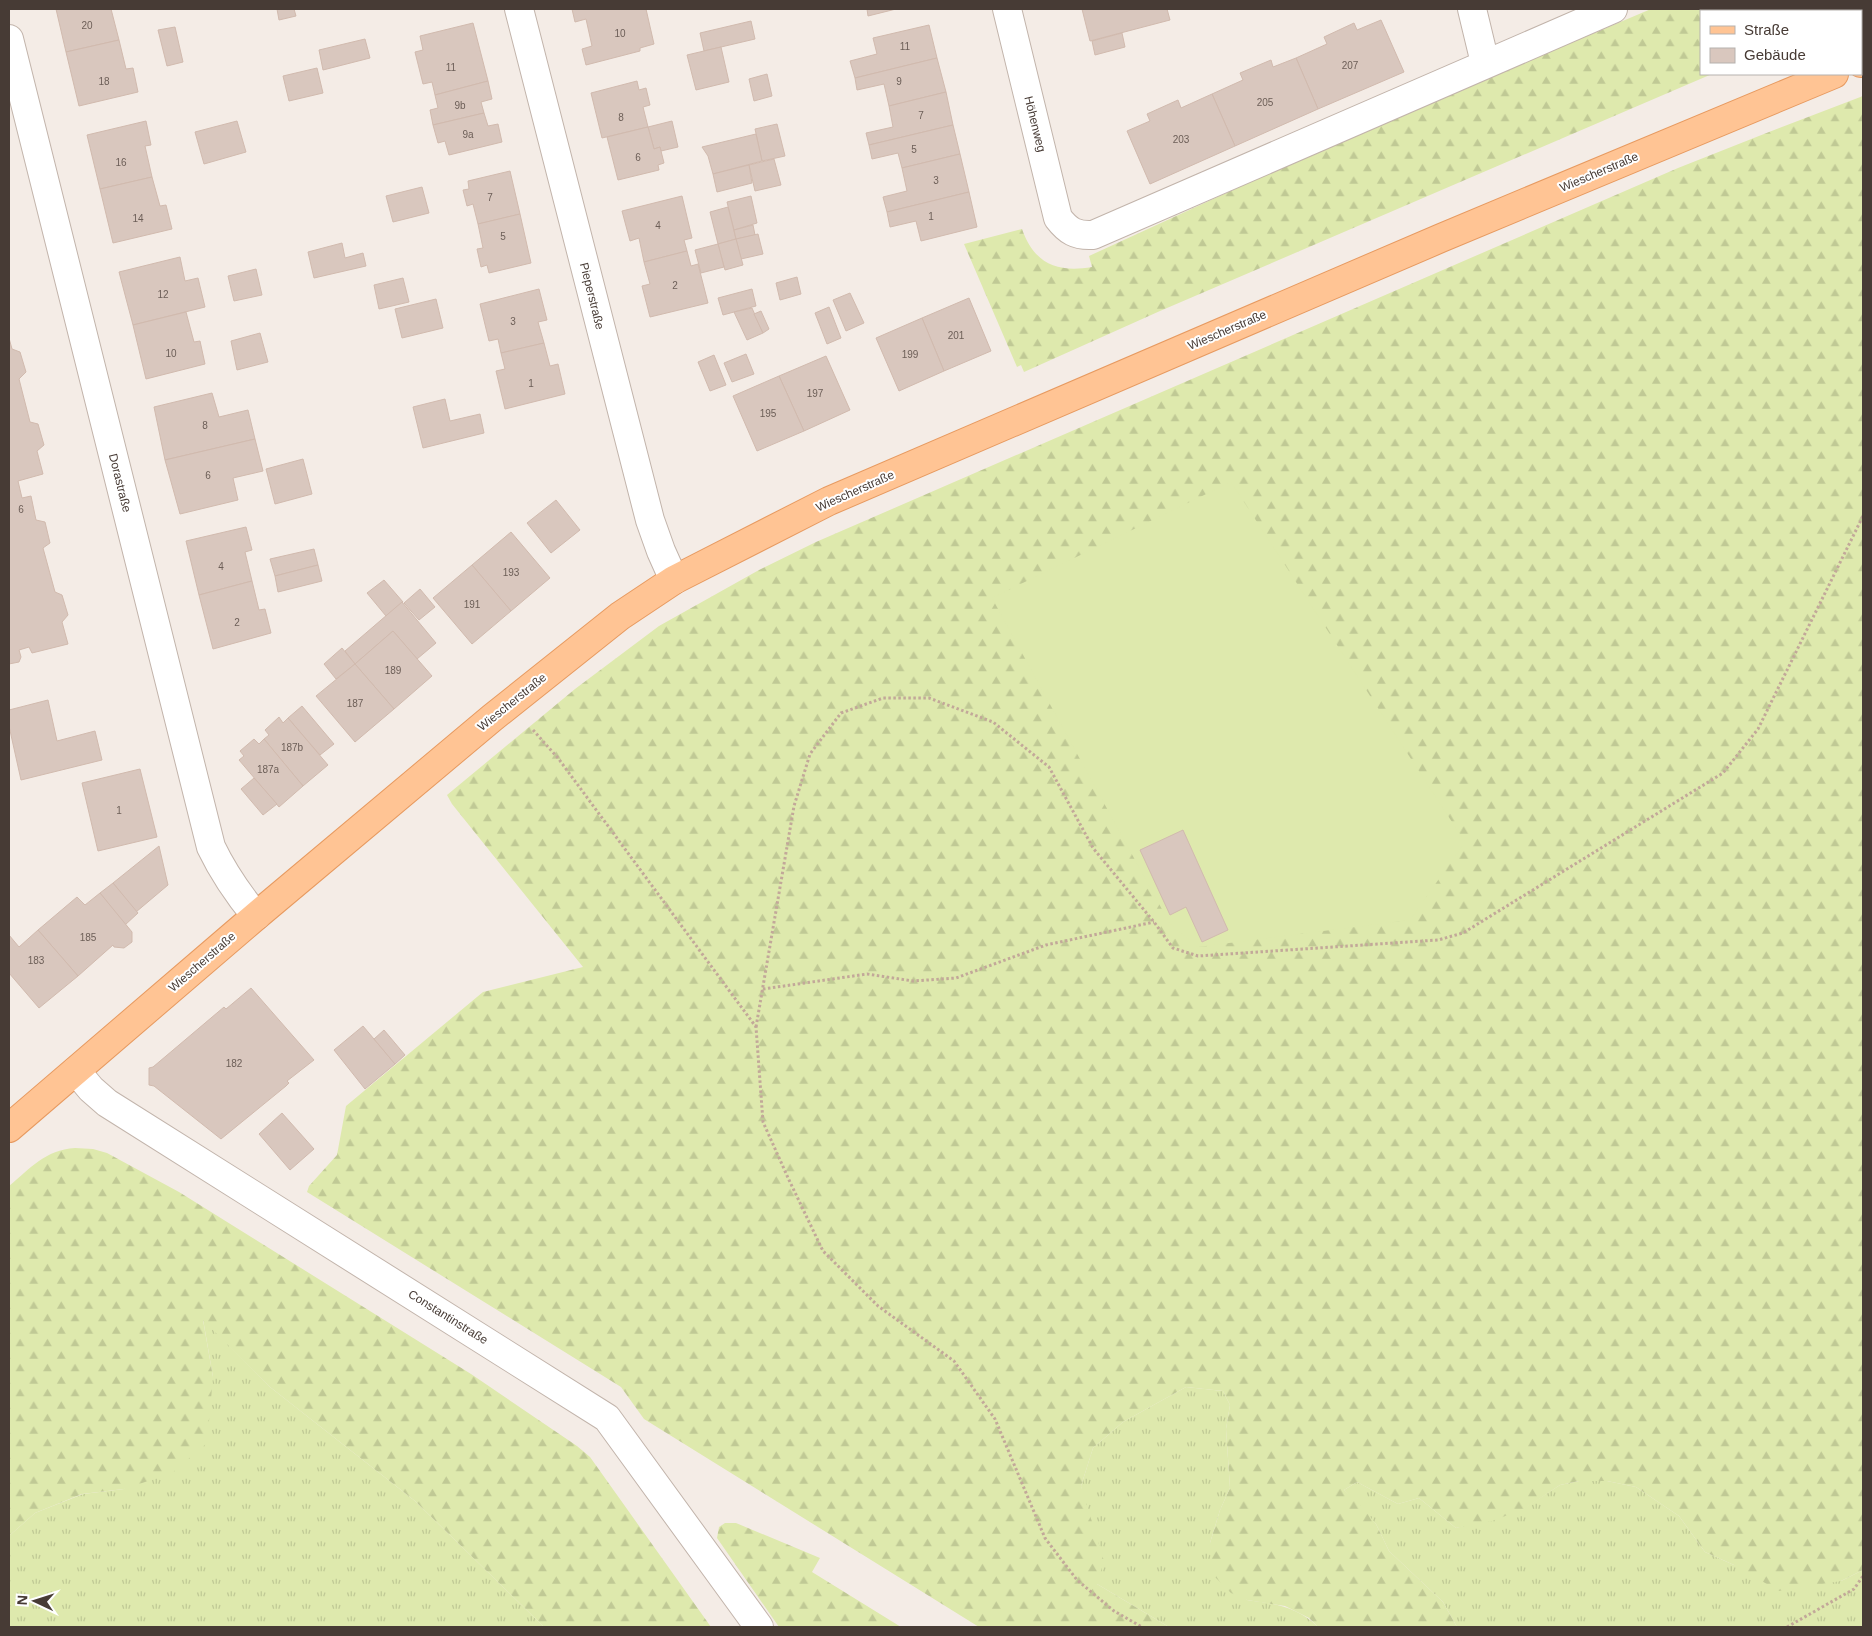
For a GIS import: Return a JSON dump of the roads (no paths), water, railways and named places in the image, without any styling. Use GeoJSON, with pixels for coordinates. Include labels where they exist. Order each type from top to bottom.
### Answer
{"type":"FeatureCollection","features":[{"type":"Feature","properties":{"kind":"main road","name":"Wiescherstraße"},"geometry":{"type":"LineString","coordinates":[[9,1128],[256,916],[509,704],[620,616],[674,580],[838,497],[1440,238],[1832,75]]}},
{"type":"Feature","properties":{"kind":"street","name":"Pieperstraße"},"geometry":{"type":"LineString","coordinates":[[519,9],[650,520],[674,580]]}},
{"type":"Feature","properties":{"kind":"street","name":"Höhenweg"},"geometry":{"type":"LineString","coordinates":[[1007,9],[1058,218],[1074,233],[1093,235],[1485,63]]}},
{"type":"Feature","properties":{"kind":"street"},"geometry":{"type":"LineString","coordinates":[[1472,9],[1485,63],[1613,9]]}},
{"type":"Feature","properties":{"kind":"street","name":"Dorastraße"},"geometry":{"type":"LineString","coordinates":[[9,39],[211,847],[236,892],[256,916]]}},
{"type":"Feature","properties":{"kind":"street","name":"Constantinstraße"},"geometry":{"type":"LineString","coordinates":[[76,1071],[91,1089],[107,1103],[607,1418],[759,1627]]}}]}
